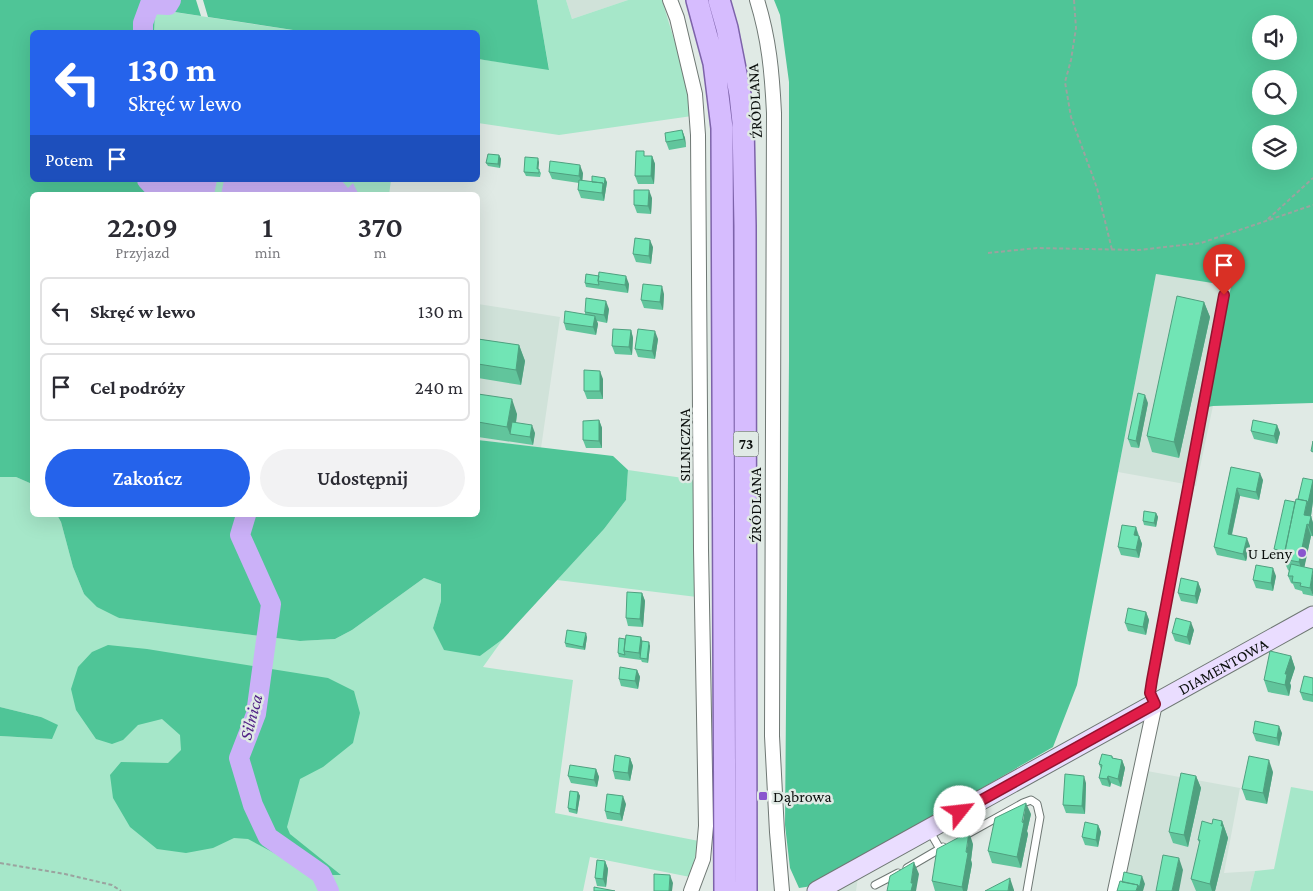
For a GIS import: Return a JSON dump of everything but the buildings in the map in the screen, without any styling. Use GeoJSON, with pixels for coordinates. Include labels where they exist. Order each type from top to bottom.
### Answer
{"type":"FeatureCollection","features":[{"type":"Feature","properties":{"kind":"main road","name":"73"},"geometry":{"type":"LineString","coordinates":[[697,0],[714,63],[720,102],[723,146],[725,891]]}},
{"type":"Feature","properties":{"kind":"main road","name":"73"},"geometry":{"type":"LineString","coordinates":[[719,0],[736,69],[743,122],[745,226],[746,891]]}},
{"type":"Feature","properties":{"kind":"street","name":"SILNICZNA"},"geometry":{"type":"LineString","coordinates":[[670,0],[677,18],[696,94],[698,135],[701,549],[706,826],[703,859],[691,891]]}},
{"type":"Feature","properties":{"kind":"street","name":"ŹRÓDLANA"},"geometry":{"type":"LineString","coordinates":[[757,0],[766,29],[772,71],[774,113],[772,736],[782,891]]}},
{"type":"Feature","properties":{"kind":"street","name":"DIAMENTOWA"},"geometry":{"type":"LineString","coordinates":[[817,891],[1313,616]]}},
{"type":"Feature","properties":{"kind":"street"},"geometry":{"type":"LineString","coordinates":[[1115,891],[1155,704]]}},
{"type":"Feature","properties":{"kind":"lane"},"geometry":{"type":"LineString","coordinates":[[1155,704],[1150,693],[1152,680],[1224,295]]}},
{"type":"Feature","properties":{"kind":"lane"},"geometry":{"type":"LineString","coordinates":[[956,841],[1023,803],[1031,800],[1037,804],[1040,817],[1027,891]]}},
{"type":"Feature","properties":{"kind":"lane"},"geometry":{"type":"LineString","coordinates":[[929,830],[940,849]]}},
{"type":"Feature","properties":{"kind":"lane"},"geometry":{"type":"LineString","coordinates":[[875,885],[948,845]]}},
{"type":"Feature","properties":{"kind":"path"},"geometry":{"type":"LineString","coordinates":[[1074,0],[1076,28],[1065,82],[1071,117],[1097,188],[1112,250]]}},
{"type":"Feature","properties":{"kind":"path"},"geometry":{"type":"LineString","coordinates":[[1266,220],[1313,178]]}},
{"type":"Feature","properties":{"kind":"path"},"geometry":{"type":"LineString","coordinates":[[988,253],[1037,248],[1139,250],[1200,243],[1313,205]]}},
{"type":"Feature","properties":{"kind":"path"},"geometry":{"type":"LineString","coordinates":[[0,863],[65,874],[112,886],[121,891]]}},
{"type":"Feature","properties":{"kind":"shaded area"},"geometry":{"type":"Polygon","coordinates":[[[566,0],[628,0],[572,19],[566,0]]]}},
{"type":"Feature","properties":{"kind":"shaded area"},"geometry":{"type":"Polygon","coordinates":[[[159,182],[217,182],[215,192],[166,192],[159,182]]]}},
{"type":"Feature","properties":{"kind":"shaded area"},"geometry":{"type":"Polygon","coordinates":[[[224,182],[343,182],[348,188],[353,183],[358,192],[222,192],[224,182]]]}},
{"type":"Feature","properties":{"kind":"shaded area"},"geometry":{"type":"Polygon","coordinates":[[[1156,274],[1231,285],[1208,407],[1213,406],[1196,486],[1118,472],[1156,274]]]}},
{"type":"Feature","properties":{"kind":"shaded area"},"geometry":{"type":"Polygon","coordinates":[[[480,304],[560,317],[541,448],[480,440],[480,304]]]}},
{"type":"Feature","properties":{"kind":"shaded area"},"geometry":{"type":"Polygon","coordinates":[[[1147,771],[1240,788],[1224,873],[1255,871],[1250,891],[1118,891],[1147,771]]]}},
{"type":"Feature","properties":{"kind":"shaded area"},"geometry":{"type":"Polygon","coordinates":[[[858,877],[856,891],[832,891],[858,877]]]}},
{"type":"Feature","properties":{"kind":"green space"},"geometry":{"type":"Polygon","coordinates":[[[0,0],[196,0],[201,16],[155,9],[154,30],[30,30],[30,182],[153,182],[157,192],[30,192],[30,483],[16,477],[0,477],[0,0]]]}},
{"type":"Feature","properties":{"kind":"green space"},"geometry":{"type":"Polygon","coordinates":[[[203,0],[537,0],[549,70],[480,59],[480,30],[293,30],[208,17],[203,0]]]}},
{"type":"Feature","properties":{"kind":"green space"},"geometry":{"type":"Polygon","coordinates":[[[537,0],[566,0],[572,19],[628,0],[662,0],[691,95],[692,116],[559,135],[480,123],[480,59],[549,69],[537,0]]]}},
{"type":"Feature","properties":{"kind":"green space"},"geometry":{"type":"Polygon","coordinates":[[[774,0],[1313,0],[1313,403],[1208,407],[1231,286],[1156,274],[1077,685],[1053,747],[812,886],[799,888],[790,868],[785,825],[789,361],[789,82],[780,15],[774,0]]]}},
{"type":"Feature","properties":{"kind":"green space"},"geometry":{"type":"Polygon","coordinates":[[[154,9],[293,30],[154,30],[154,9]]]}},
{"type":"Feature","properties":{"kind":"green space"},"geometry":{"type":"Polygon","coordinates":[[[153,182],[391,182],[389,192],[157,192],[153,182]]]}},
{"type":"Feature","properties":{"kind":"green space"},"geometry":{"type":"Polygon","coordinates":[[[480,440],[613,456],[628,470],[626,500],[604,529],[503,639],[480,656],[444,650],[433,628],[441,601],[441,584],[424,578],[352,630],[335,639],[300,641],[119,618],[97,607],[84,594],[73,567],[58,517],[480,517],[480,440]]]}},
{"type":"Feature","properties":{"kind":"green space"},"geometry":{"type":"Polygon","coordinates":[[[628,470],[697,480],[697,597],[557,580],[604,529],[626,500],[628,470]]]}},
{"type":"Feature","properties":{"kind":"green space"},"geometry":{"type":"Polygon","coordinates":[[[0,477],[16,477],[30,483],[30,517],[58,517],[73,567],[84,594],[119,618],[300,641],[335,639],[352,630],[424,578],[441,584],[441,601],[433,628],[480,656],[503,639],[483,667],[573,680],[555,813],[699,841],[690,877],[590,857],[583,891],[0,891],[0,736],[52,739],[41,717],[0,707],[0,477]]]}},
{"type":"Feature","properties":{"kind":"green space"},"geometry":{"type":"Polygon","coordinates":[[[108,645],[147,649],[328,678],[354,691],[360,713],[353,743],[323,767],[300,779],[287,827],[290,834],[341,875],[315,875],[248,839],[234,838],[213,848],[186,853],[157,849],[130,827],[113,798],[110,775],[121,762],[168,763],[181,750],[180,735],[162,719],[138,725],[123,740],[112,744],[96,739],[76,710],[71,689],[78,667],[92,652],[108,645]]]}},
{"type":"Feature","properties":{"kind":"green space"},"geometry":{"type":"Polygon","coordinates":[[[0,707],[41,717],[58,725],[52,739],[0,736],[0,707]]]}},
{"type":"Feature","properties":{"kind":"green space"},"geometry":{"type":"Polygon","coordinates":[[[1291,787],[1313,791],[1313,891],[1250,891],[1255,871],[1274,869],[1291,787]]]}},
{"type":"Feature","properties":{"kind":"waterway","name":"Silnica"},"geometry":{"type":"LineString","coordinates":[[143,30],[143,23],[150,4],[168,5],[171,0]]}},
{"type":"Feature","properties":{"kind":"waterway","name":"Silnica"},"geometry":{"type":"LineString","coordinates":[[149,182],[158,192]]}},
{"type":"Feature","properties":{"kind":"waterway","name":"Silnica"},"geometry":{"type":"LineString","coordinates":[[245,517],[240,535],[271,604],[256,714],[239,758],[253,805],[268,837],[321,874],[329,891]]}},
{"type":"Feature","properties":{"kind":"place","name":"U Leny"},"geometry":{"type":"Point","coordinates":[1302,553]}},
{"type":"Feature","properties":{"kind":"place","name":"Dąbrowa"},"geometry":{"type":"Point","coordinates":[763,796]}},
{"type":"Feature","properties":{"kind":"route"},"geometry":{"type":"LineString","coordinates":[[960,812],[1155,704],[1150,693],[1152,680],[1224,295]]}}]}
